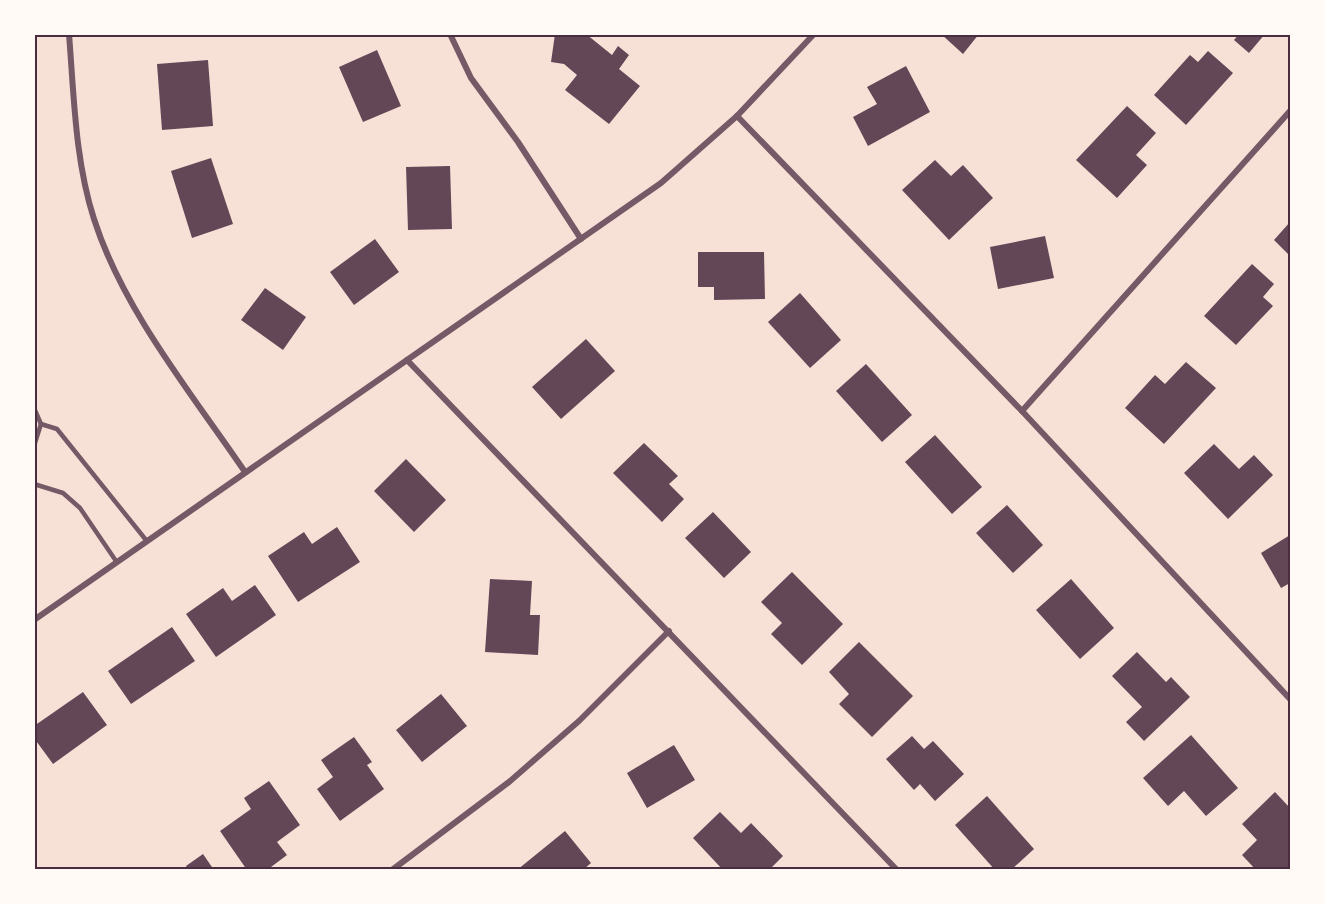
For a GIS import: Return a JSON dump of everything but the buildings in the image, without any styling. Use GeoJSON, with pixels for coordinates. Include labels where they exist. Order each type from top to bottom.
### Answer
{"type":"FeatureCollection","features":[{"type":"Feature","properties":{"kind":"street"},"geometry":{"type":"LineString","coordinates":[[69,34],[80,153],[94,220],[143,321],[245,472]]}},
{"type":"Feature","properties":{"kind":"street"},"geometry":{"type":"LineString","coordinates":[[450,34],[471,78],[518,142],[581,239]]}},
{"type":"Feature","properties":{"kind":"street"},"geometry":{"type":"LineString","coordinates":[[34,620],[661,183],[737,116],[814,34]]}},
{"type":"Feature","properties":{"kind":"street"},"geometry":{"type":"LineString","coordinates":[[1022,411],[1290,111]]}},
{"type":"Feature","properties":{"kind":"street"},"geometry":{"type":"LineString","coordinates":[[737,116],[1022,411],[1290,699]]}},
{"type":"Feature","properties":{"kind":"street"},"geometry":{"type":"LineString","coordinates":[[407,360],[897,870]]}},
{"type":"Feature","properties":{"kind":"street"},"geometry":{"type":"LineString","coordinates":[[392,870],[509,782],[579,721],[669,631]]}},
{"type":"Feature","properties":{"kind":"lane"},"geometry":{"type":"LineString","coordinates":[[34,408],[41,424],[34,446]]}},
{"type":"Feature","properties":{"kind":"lane"},"geometry":{"type":"LineString","coordinates":[[41,424],[57,429],[146,540]]}},
{"type":"Feature","properties":{"kind":"lane"},"geometry":{"type":"LineString","coordinates":[[34,484],[63,493],[80,508],[116,561]]}}]}
